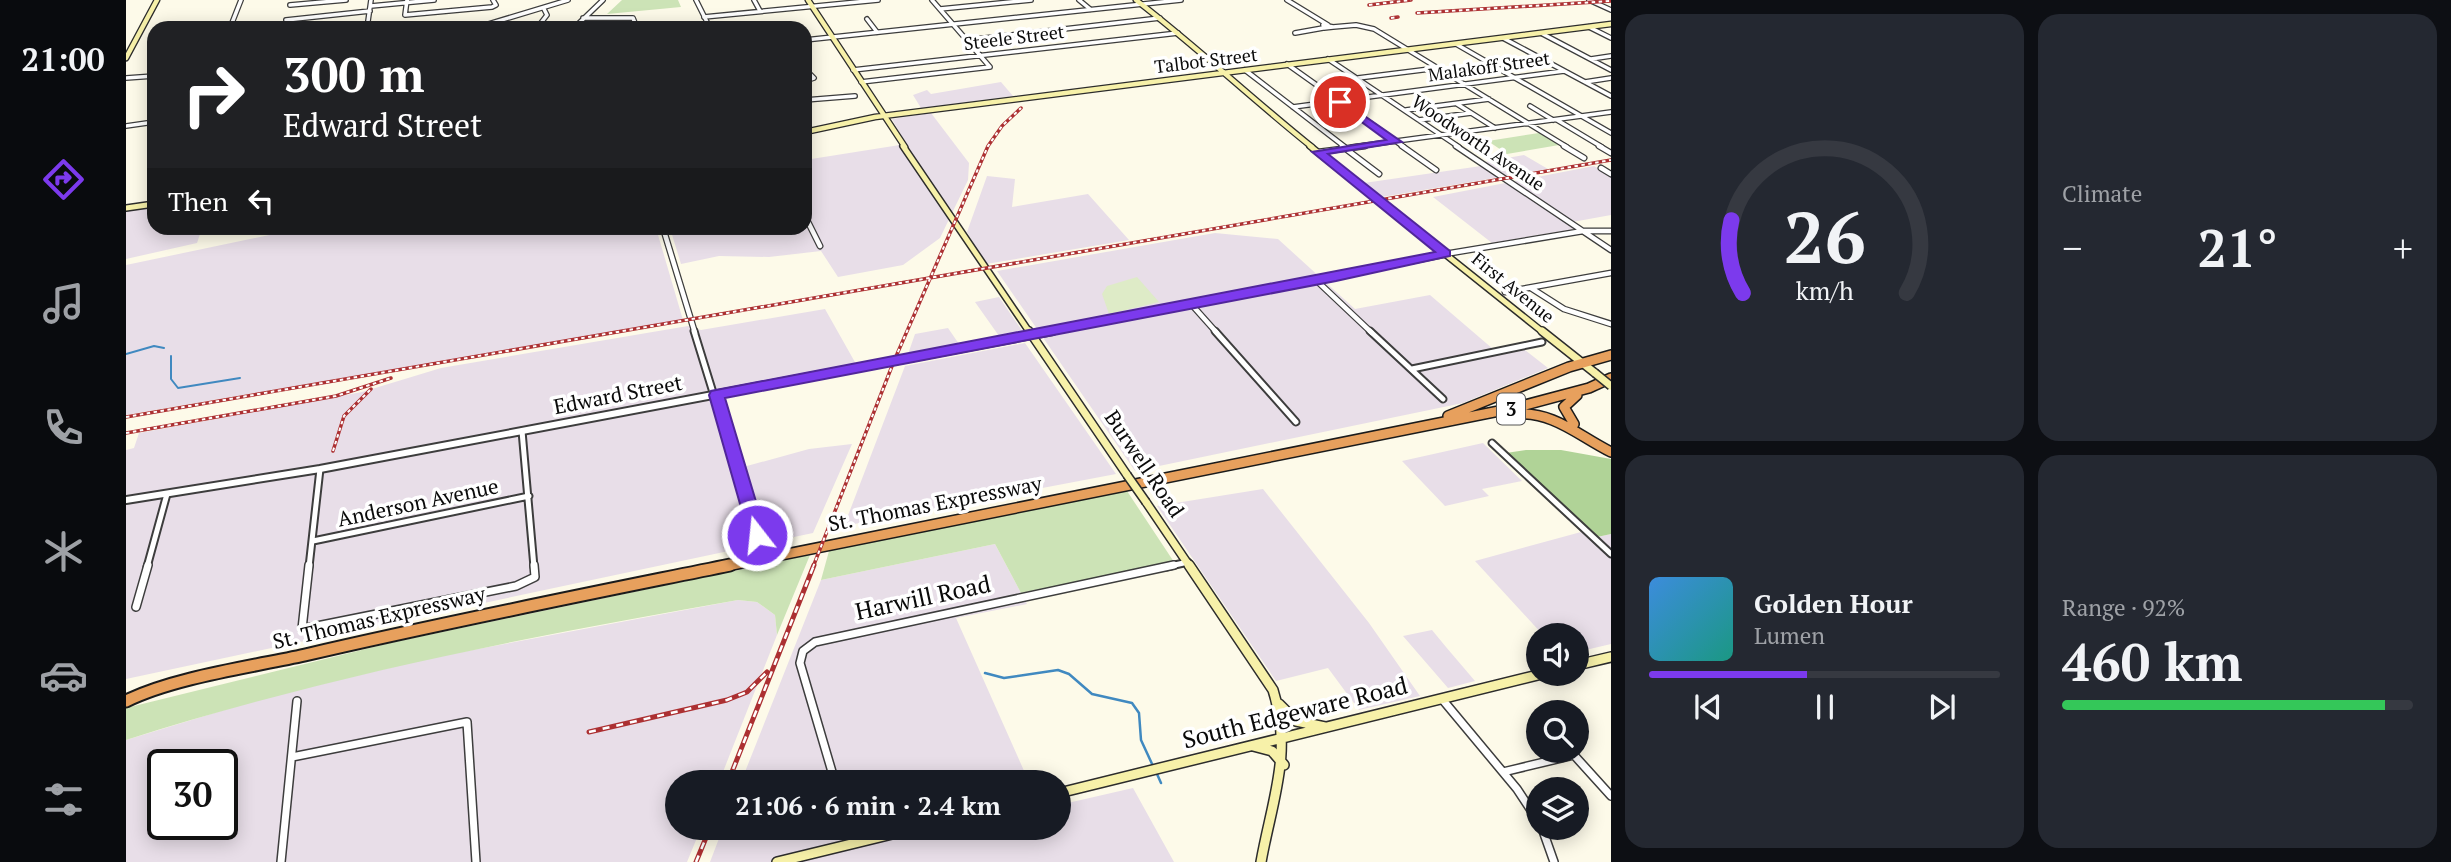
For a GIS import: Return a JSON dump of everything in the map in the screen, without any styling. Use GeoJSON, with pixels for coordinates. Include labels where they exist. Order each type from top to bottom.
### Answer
{"type":"FeatureCollection","features":[{"type":"Feature","properties":{"kind":"highway"},"geometry":{"type":"LineString","coordinates":[[1313,449],[1461,413],[1581,362],[1611,355]]}},
{"type":"Feature","properties":{"kind":"highway","name":"St. Thomas Expressway"},"geometry":{"type":"LineString","coordinates":[[126,693],[142,693],[468,617],[1514,408],[1589,388],[1611,378]]}},
{"type":"Feature","properties":{"kind":"highway"},"geometry":{"type":"LineString","coordinates":[[1589,388],[1569,400],[1564,407],[1565,412],[1586,433],[1611,450]]}},
{"type":"Feature","properties":{"kind":"highway"},"geometry":{"type":"LineString","coordinates":[[1431,425],[1534,413],[1563,421],[1611,450]]}},
{"type":"Feature","properties":{"kind":"highway","name":"St. Thomas Expressway"},"geometry":{"type":"LineString","coordinates":[[126,701],[142,693]]}},
{"type":"Feature","properties":{"kind":"main road"},"geometry":{"type":"LineString","coordinates":[[126,58],[157,0]]}},
{"type":"Feature","properties":{"kind":"main road","name":"Burwell Road"},"geometry":{"type":"LineString","coordinates":[[808,0],[870,97],[1273,690],[1284,739],[1284,765],[1261,862]]}},
{"type":"Feature","properties":{"kind":"main road","name":"First Avenue"},"geometry":{"type":"LineString","coordinates":[[1136,0],[1212,62],[1230,81],[1611,386]]}},
{"type":"Feature","properties":{"kind":"main road","name":"Talbot Street"},"geometry":{"type":"LineString","coordinates":[[812,131],[883,116],[1611,23]]}},
{"type":"Feature","properties":{"kind":"main road"},"geometry":{"type":"LineString","coordinates":[[1212,62],[1225,68],[1243,70]]}},
{"type":"Feature","properties":{"kind":"main road"},"geometry":{"type":"LineString","coordinates":[[1198,76],[1230,81]]}},
{"type":"Feature","properties":{"kind":"main road"},"geometry":{"type":"LineString","coordinates":[[126,208],[147,205]]}},
{"type":"Feature","properties":{"kind":"main road"},"geometry":{"type":"LineString","coordinates":[[1589,662],[1611,657]]}},
{"type":"Feature","properties":{"kind":"main road","name":"South Edgeware Road"},"geometry":{"type":"LineString","coordinates":[[1071,790],[1526,678]]}},
{"type":"Feature","properties":{"kind":"main road"},"geometry":{"type":"LineString","coordinates":[[1278,703],[1296,721],[1309,726],[1333,727]]}},
{"type":"Feature","properties":{"kind":"main road"},"geometry":{"type":"LineString","coordinates":[[1252,746],[1272,751],[1284,765]]}},
{"type":"Feature","properties":{"kind":"main road"},"geometry":{"type":"LineString","coordinates":[[777,862],[867,840]]}},
{"type":"Feature","properties":{"kind":"street"},"geometry":{"type":"LineString","coordinates":[[233,21],[241,0]]}},
{"type":"Feature","properties":{"kind":"street"},"geometry":{"type":"LineString","coordinates":[[290,5],[346,0]]}},
{"type":"Feature","properties":{"kind":"street"},"geometry":{"type":"LineString","coordinates":[[368,21],[371,0]]}},
{"type":"Feature","properties":{"kind":"street"},"geometry":{"type":"LineString","coordinates":[[286,20],[370,9],[407,1],[434,0]]}},
{"type":"Feature","properties":{"kind":"street"},"geometry":{"type":"LineString","coordinates":[[407,1],[405,15],[492,7],[496,5],[493,0]]}},
{"type":"Feature","properties":{"kind":"street"},"geometry":{"type":"LineString","coordinates":[[500,21],[568,0]]}},
{"type":"Feature","properties":{"kind":"street"},"geometry":{"type":"LineString","coordinates":[[580,21],[603,0]]}},
{"type":"Feature","properties":{"kind":"street"},"geometry":{"type":"LineString","coordinates":[[696,0],[707,21]]}},
{"type":"Feature","properties":{"kind":"street"},"geometry":{"type":"LineString","coordinates":[[754,0],[760,11]]}},
{"type":"Feature","properties":{"kind":"street"},"geometry":{"type":"LineString","coordinates":[[705,17],[878,0]]}},
{"type":"Feature","properties":{"kind":"street"},"geometry":{"type":"LineString","coordinates":[[861,82],[990,67],[932,0]]}},
{"type":"Feature","properties":{"kind":"street"},"geometry":{"type":"LineString","coordinates":[[940,9],[1031,0]]}},
{"type":"Feature","properties":{"kind":"street"},"geometry":{"type":"LineString","coordinates":[[1079,0],[1090,9]]}},
{"type":"Feature","properties":{"kind":"street"},"geometry":{"type":"LineString","coordinates":[[812,39],[1181,0]]}},
{"type":"Feature","properties":{"kind":"street"},"geometry":{"type":"LineString","coordinates":[[1287,0],[1331,26]]}},
{"type":"Feature","properties":{"kind":"street"},"geometry":{"type":"LineString","coordinates":[[1590,0],[1596,0]]}},
{"type":"Feature","properties":{"kind":"street"},"geometry":{"type":"LineString","coordinates":[[1590,0],[1611,10]]}},
{"type":"Feature","properties":{"kind":"street"},"geometry":{"type":"LineString","coordinates":[[542,21],[547,15],[544,9]]}},
{"type":"Feature","properties":{"kind":"street"},"geometry":{"type":"LineString","coordinates":[[583,18],[633,18],[634,21]]}},
{"type":"Feature","properties":{"kind":"street"},"geometry":{"type":"LineString","coordinates":[[967,40],[1160,18]]}},
{"type":"Feature","properties":{"kind":"street"},"geometry":{"type":"LineString","coordinates":[[867,19],[877,32]]}},
{"type":"Feature","properties":{"kind":"street"},"geometry":{"type":"LineString","coordinates":[[1318,20],[1322,26]]}},
{"type":"Feature","properties":{"kind":"street"},"geometry":{"type":"LineString","coordinates":[[1295,33],[1322,26],[1370,27],[1584,158]]}},
{"type":"Feature","properties":{"kind":"street"},"geometry":{"type":"LineString","coordinates":[[1589,27],[1611,38]]}},
{"type":"Feature","properties":{"kind":"street","name":"Steele Street"},"geometry":{"type":"LineString","coordinates":[[853,70],[1178,33]]}},
{"type":"Feature","properties":{"kind":"street"},"geometry":{"type":"LineString","coordinates":[[1541,33],[1611,69]]}},
{"type":"Feature","properties":{"kind":"street"},"geometry":{"type":"LineString","coordinates":[[1503,38],[1611,96]]}},
{"type":"Feature","properties":{"kind":"street"},"geometry":{"type":"LineString","coordinates":[[1456,44],[1611,133]]}},
{"type":"Feature","properties":{"kind":"street"},"geometry":{"type":"LineString","coordinates":[[1591,59],[1611,56]]}},
{"type":"Feature","properties":{"kind":"street","name":"Woodworth Avenue"},"geometry":{"type":"LineString","coordinates":[[1328,59],[1611,250]]}},
{"type":"Feature","properties":{"kind":"street"},"geometry":{"type":"LineString","coordinates":[[1287,64],[1436,170]]}},
{"type":"Feature","properties":{"kind":"street"},"geometry":{"type":"LineString","coordinates":[[1357,79],[1438,68]]}},
{"type":"Feature","properties":{"kind":"street"},"geometry":{"type":"LineString","coordinates":[[1243,70],[1379,174]]}},
{"type":"Feature","properties":{"kind":"street","name":"Malakoff Street"},"geometry":{"type":"LineString","coordinates":[[1293,107],[1564,71]]}},
{"type":"Feature","properties":{"kind":"street"},"geometry":{"type":"LineString","coordinates":[[126,78],[147,76]]}},
{"type":"Feature","properties":{"kind":"street"},"geometry":{"type":"LineString","coordinates":[[1585,82],[1611,78]]}},
{"type":"Feature","properties":{"kind":"street"},"geometry":{"type":"LineString","coordinates":[[812,99],[855,96]]}},
{"type":"Feature","properties":{"kind":"street"},"geometry":{"type":"LineString","coordinates":[[1404,110],[1489,99]]}},
{"type":"Feature","properties":{"kind":"street"},"geometry":{"type":"LineString","coordinates":[[1457,104],[1495,128]]}},
{"type":"Feature","properties":{"kind":"street"},"geometry":{"type":"LineString","coordinates":[[1530,106],[1611,153]]}},
{"type":"Feature","properties":{"kind":"street"},"geometry":{"type":"LineString","coordinates":[[1318,152],[1611,111]]}},
{"type":"Feature","properties":{"kind":"street"},"geometry":{"type":"LineString","coordinates":[[1419,120],[1471,113]]}},
{"type":"Feature","properties":{"kind":"street"},"geometry":{"type":"LineString","coordinates":[[126,125],[147,123]]}},
{"type":"Feature","properties":{"kind":"street"},"geometry":{"type":"LineString","coordinates":[[1601,168],[1611,166]]}},
{"type":"Feature","properties":{"kind":"street"},"geometry":{"type":"LineString","coordinates":[[1601,168],[1611,174]]}},
{"type":"Feature","properties":{"kind":"street"},"geometry":{"type":"LineString","coordinates":[[812,230],[820,246]]}},
{"type":"Feature","properties":{"kind":"street","name":"Edward Street"},"geometry":{"type":"LineString","coordinates":[[126,500],[320,470],[1318,281],[1445,254],[1583,231],[1611,231]]}},
{"type":"Feature","properties":{"kind":"street"},"geometry":{"type":"LineString","coordinates":[[665,235],[757,535]]}},
{"type":"Feature","properties":{"kind":"street"},"geometry":{"type":"LineString","coordinates":[[1506,292],[1611,273]]}},
{"type":"Feature","properties":{"kind":"street"},"geometry":{"type":"LineString","coordinates":[[1318,281],[1443,399]]}},
{"type":"Feature","properties":{"kind":"street"},"geometry":{"type":"LineString","coordinates":[[1531,288],[1564,309],[1611,324]]}},
{"type":"Feature","properties":{"kind":"street"},"geometry":{"type":"LineString","coordinates":[[1192,304],[1296,422]]}},
{"type":"Feature","properties":{"kind":"street"},"geometry":{"type":"LineString","coordinates":[[1412,369],[1542,341]]}},
{"type":"Feature","properties":{"kind":"street"},"geometry":{"type":"LineString","coordinates":[[320,470],[302,629],[529,582],[536,573],[522,431]]}},
{"type":"Feature","properties":{"kind":"street"},"geometry":{"type":"LineString","coordinates":[[1492,443],[1611,554]]}},
{"type":"Feature","properties":{"kind":"street"},"geometry":{"type":"LineString","coordinates":[[136,607],[167,494]]}},
{"type":"Feature","properties":{"kind":"street","name":"Anderson Avenue"},"geometry":{"type":"LineString","coordinates":[[313,541],[529,496]]}},
{"type":"Feature","properties":{"kind":"street","name":"Harwill Road"},"geometry":{"type":"LineString","coordinates":[[831,770],[801,672],[800,657],[815,642],[1188,562]]}},
{"type":"Feature","properties":{"kind":"street"},"geometry":{"type":"LineString","coordinates":[[1442,699],[1503,772],[1526,804]]}},
{"type":"Feature","properties":{"kind":"street"},"geometry":{"type":"LineString","coordinates":[[281,862],[297,701]]}},
{"type":"Feature","properties":{"kind":"street"},"geometry":{"type":"LineString","coordinates":[[292,757],[467,722],[476,862]]}},
{"type":"Feature","properties":{"kind":"street"},"geometry":{"type":"LineString","coordinates":[[1503,772],[1574,755],[1611,796]]}},
{"type":"Feature","properties":{"kind":"street"},"geometry":{"type":"LineString","coordinates":[[1546,840],[1554,862]]}},
{"type":"Feature","properties":{"kind":"shaded area"},"geometry":{"type":"Polygon","coordinates":[[[1001,82],[1013,96],[921,108],[913,95],[927,90],[931,94],[1001,82]]]}},
{"type":"Feature","properties":{"kind":"shaded area"},"geometry":{"type":"Polygon","coordinates":[[[931,113],[969,163],[968,180],[940,238],[903,265],[838,277],[821,251],[769,257],[719,256],[681,264],[672,235],[812,235],[812,159],[906,144],[892,119],[931,113]]]}},
{"type":"Feature","properties":{"kind":"shaded area"},"geometry":{"type":"Polygon","coordinates":[[[1524,155],[1548,169],[1382,197],[1364,183],[1481,166],[1484,162],[1524,155]]]}},
{"type":"Feature","properties":{"kind":"shaded area"},"geometry":{"type":"Polygon","coordinates":[[[1594,166],[1611,176],[1611,215],[1567,223],[1574,229],[1492,243],[1433,197],[1594,166]]]}},
{"type":"Feature","properties":{"kind":"shaded area"},"geometry":{"type":"Polygon","coordinates":[[[987,176],[1015,179],[1012,207],[1088,194],[1129,240],[986,264],[967,232],[987,176]]]}},
{"type":"Feature","properties":{"kind":"shaded area"},"geometry":{"type":"Polygon","coordinates":[[[147,209],[147,235],[200,235],[197,243],[126,259],[126,211],[147,209]]]}},
{"type":"Feature","properties":{"kind":"shaded area"},"geometry":{"type":"Polygon","coordinates":[[[1215,233],[1278,239],[1355,309],[1430,295],[1500,355],[1525,350],[1548,368],[1463,403],[1135,471],[997,271],[1215,233]]]}},
{"type":"Feature","properties":{"kind":"shaded area"},"geometry":{"type":"Polygon","coordinates":[[[270,235],[658,235],[683,320],[126,415],[126,265],[270,235]]]}},
{"type":"Feature","properties":{"kind":"shaded area"},"geometry":{"type":"Polygon","coordinates":[[[999,297],[1023,332],[999,336],[975,302],[999,297]]]}},
{"type":"Feature","properties":{"kind":"shaded area"},"geometry":{"type":"Polygon","coordinates":[[[825,309],[856,364],[707,392],[736,469],[809,449],[852,444],[813,533],[126,679],[126,450],[134,448],[139,433],[362,392],[441,368],[688,326],[701,330],[825,309]]]}},
{"type":"Feature","properties":{"kind":"shaded area"},"geometry":{"type":"Polygon","coordinates":[[[948,328],[959,344],[908,354],[915,334],[948,328]]]}},
{"type":"Feature","properties":{"kind":"shaded area"},"geometry":{"type":"Polygon","coordinates":[[[1025,343],[1116,474],[844,526],[905,366],[1025,343]]]}},
{"type":"Feature","properties":{"kind":"shaded area"},"geometry":{"type":"Polygon","coordinates":[[[1483,443],[1522,481],[1482,489],[1489,496],[1445,506],[1402,461],[1483,443]]]}},
{"type":"Feature","properties":{"kind":"shaded area"},"geometry":{"type":"Polygon","coordinates":[[[1263,489],[1369,623],[1420,696],[1359,710],[1328,668],[1276,681],[1157,506],[1263,489]]]}},
{"type":"Feature","properties":{"kind":"shaded area"},"geometry":{"type":"Polygon","coordinates":[[[1581,532],[1597,537],[1611,534],[1611,644],[1589,649],[1589,623],[1532,623],[1475,561],[1581,532]]]}},
{"type":"Feature","properties":{"kind":"shaded area"},"geometry":{"type":"Polygon","coordinates":[[[995,544],[1027,604],[956,618],[1024,770],[746,770],[821,580],[995,544]]]}},
{"type":"Feature","properties":{"kind":"shaded area"},"geometry":{"type":"Polygon","coordinates":[[[738,600],[757,602],[775,615],[777,635],[724,770],[665,770],[665,840],[696,840],[687,862],[126,862],[126,740],[263,698],[435,657],[738,600]]]}},
{"type":"Feature","properties":{"kind":"shaded area"},"geometry":{"type":"Polygon","coordinates":[[[1432,630],[1475,681],[1448,688],[1403,636],[1432,630]]]}},
{"type":"Feature","properties":{"kind":"shaded area"},"geometry":{"type":"Polygon","coordinates":[[[1133,788],[1174,862],[710,862],[718,840],[1071,840],[1071,802],[1133,788]]]}},
{"type":"Feature","properties":{"kind":"green space"},"geometry":{"type":"Polygon","coordinates":[[[622,0],[678,0],[681,7],[607,14],[622,0]]]}},
{"type":"Feature","properties":{"kind":"green space"},"geometry":{"type":"Polygon","coordinates":[[[1539,133],[1559,145],[1507,154],[1488,141],[1539,133]]]}},
{"type":"Feature","properties":{"kind":"green space"},"geometry":{"type":"Polygon","coordinates":[[[1137,277],[1159,302],[1109,314],[1102,294],[1107,286],[1137,277]]]}},
{"type":"Feature","properties":{"kind":"green space"},"geometry":{"type":"Polygon","coordinates":[[[1561,450],[1611,459],[1611,534],[1597,537],[1506,453],[1561,450]]]}},
{"type":"Feature","properties":{"kind":"green space"},"geometry":{"type":"Polygon","coordinates":[[[1127,491],[1174,562],[1021,593],[995,544],[821,580],[829,551],[1127,491]]]}},
{"type":"Feature","properties":{"kind":"green space"},"geometry":{"type":"Polygon","coordinates":[[[810,555],[777,635],[775,615],[757,602],[738,600],[506,643],[353,677],[201,717],[126,740],[126,708],[390,643],[810,555]]]}},
{"type":"Feature","properties":{"kind":"waterway"},"geometry":{"type":"LineString","coordinates":[[126,354],[154,346],[164,348]]}},
{"type":"Feature","properties":{"kind":"waterway"},"geometry":{"type":"LineString","coordinates":[[171,356],[171,379],[178,388],[240,378]]}},
{"type":"Feature","properties":{"kind":"waterway"},"geometry":{"type":"LineString","coordinates":[[985,673],[1004,678],[1058,670],[1069,674],[1092,694],[1132,703],[1139,713],[1141,740],[1153,766]]}},
{"type":"Feature","properties":{"kind":"waterway"},"geometry":{"type":"LineString","coordinates":[[1157,774],[1161,783]]}},
{"type":"Feature","properties":{"kind":"railway"},"geometry":{"type":"LineString","coordinates":[[1369,5],[1411,0]]}},
{"type":"Feature","properties":{"kind":"railway"},"geometry":{"type":"LineString","coordinates":[[1417,13],[1611,1]]}},
{"type":"Feature","properties":{"kind":"railway"},"geometry":{"type":"LineString","coordinates":[[1391,18],[1398,17]]}},
{"type":"Feature","properties":{"kind":"railway"},"geometry":{"type":"LineString","coordinates":[[930,278],[988,146],[1002,126],[1021,108]]}},
{"type":"Feature","properties":{"kind":"railway"},"geometry":{"type":"LineString","coordinates":[[930,278],[1611,160]]}},
{"type":"Feature","properties":{"kind":"railway"},"geometry":{"type":"LineString","coordinates":[[126,417],[930,278]]}},
{"type":"Feature","properties":{"kind":"railway"},"geometry":{"type":"LineString","coordinates":[[813,567],[894,361],[930,278]]}},
{"type":"Feature","properties":{"kind":"railway"},"geometry":{"type":"LineString","coordinates":[[126,433],[336,396],[391,378]]}},
{"type":"Feature","properties":{"kind":"railway"},"geometry":{"type":"LineString","coordinates":[[333,451],[344,416],[371,389]]}},
{"type":"Feature","properties":{"kind":"railway"},"geometry":{"type":"LineString","coordinates":[[733,770],[814,565]]}},
{"type":"Feature","properties":{"kind":"railway"},"geometry":{"type":"LineString","coordinates":[[589,732],[727,700],[747,692],[767,672]]}},
{"type":"Feature","properties":{"kind":"railway"},"geometry":{"type":"LineString","coordinates":[[696,862],[705,840]]}},
{"type":"Feature","properties":{"kind":"route"},"geometry":{"type":"LineString","coordinates":[[757,535],[716,395],[1445,254],[1318,152],[1396,142],[1340,102]]}}]}
